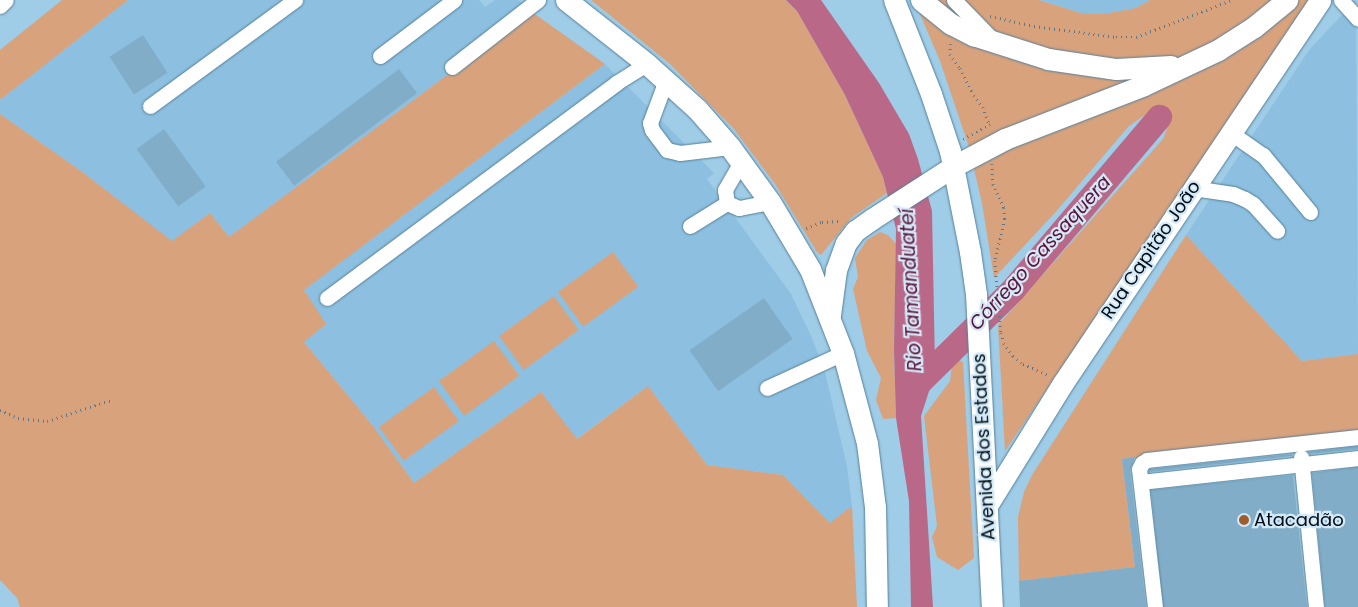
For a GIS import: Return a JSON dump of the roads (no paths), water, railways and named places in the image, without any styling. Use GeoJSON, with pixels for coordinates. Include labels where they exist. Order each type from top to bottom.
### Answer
{"type":"FeatureCollection","features":[{"type":"Feature","properties":{"kind":"highway"},"geometry":{"type":"LineString","coordinates":[[566,0],[647,64],[697,109],[736,154],[792,236],[830,316],[844,353],[867,443],[875,507],[877,607]]}},
{"type":"Feature","properties":{"kind":"highway","name":"Avenida dos Estados"},"geometry":{"type":"LineString","coordinates":[[894,0],[931,94],[951,157],[976,294],[992,607]]}},
{"type":"Feature","properties":{"kind":"highway"},"geometry":{"type":"LineString","coordinates":[[921,0],[951,24],[997,44],[1048,59],[1089,66],[1149,69],[1189,64]]}},
{"type":"Feature","properties":{"kind":"highway"},"geometry":{"type":"LineString","coordinates":[[830,316],[836,270],[846,243],[864,225],[928,184],[951,157],[1004,139],[1144,85],[1189,64],[1218,50],[1254,27],[1287,0]]}},
{"type":"Feature","properties":{"kind":"highway","name":"Rua Capitão João"},"geometry":{"type":"LineString","coordinates":[[988,504],[1063,383],[1320,0]]}},
{"type":"Feature","properties":{"kind":"street"},"geometry":{"type":"LineString","coordinates":[[0,6],[6,0]]}},
{"type":"Feature","properties":{"kind":"street"},"geometry":{"type":"LineString","coordinates":[[150,106],[295,0]]}},
{"type":"Feature","properties":{"kind":"street"},"geometry":{"type":"LineString","coordinates":[[380,56],[454,0]]}},
{"type":"Feature","properties":{"kind":"street"},"geometry":{"type":"LineString","coordinates":[[452,67],[538,0]]}},
{"type":"Feature","properties":{"kind":"street"},"geometry":{"type":"LineString","coordinates":[[954,0],[997,44]]}},
{"type":"Feature","properties":{"kind":"street"},"geometry":{"type":"LineString","coordinates":[[1342,0],[1358,19]]}},
{"type":"Feature","properties":{"kind":"street"},"geometry":{"type":"LineString","coordinates":[[327,298],[616,83],[647,64]]}},
{"type":"Feature","properties":{"kind":"street"},"geometry":{"type":"LineString","coordinates":[[666,80],[650,123],[652,130],[667,150],[680,153],[736,154],[726,190],[727,203]]}},
{"type":"Feature","properties":{"kind":"street"},"geometry":{"type":"LineString","coordinates":[[1231,133],[1263,155],[1310,212]]}},
{"type":"Feature","properties":{"kind":"street"},"geometry":{"type":"LineString","coordinates":[[1193,188],[1233,194],[1245,199],[1253,204],[1277,231]]}},
{"type":"Feature","properties":{"kind":"street"},"geometry":{"type":"LineString","coordinates":[[727,203],[739,208],[770,202]]}},
{"type":"Feature","properties":{"kind":"street"},"geometry":{"type":"LineString","coordinates":[[690,226],[727,203]]}},
{"type":"Feature","properties":{"kind":"street"},"geometry":{"type":"LineString","coordinates":[[767,388],[844,353]]}},
{"type":"Feature","properties":{"kind":"street"},"geometry":{"type":"LineString","coordinates":[[1155,607],[1139,469],[1142,463],[1147,460],[1358,437]]}},
{"type":"Feature","properties":{"kind":"street"},"geometry":{"type":"LineString","coordinates":[[1299,444],[1316,607]]}},
{"type":"Feature","properties":{"kind":"street"},"geometry":{"type":"LineString","coordinates":[[1141,482],[1358,458]]}},
{"type":"Feature","properties":{"kind":"water","name":"Rio Tamanduateí"},"geometry":{"type":"Polygon","coordinates":[[[786,0],[821,0],[879,83],[909,134],[932,211],[935,366],[921,416],[933,607],[911,607],[909,501],[896,418],[894,349],[896,229],[883,177],[845,95],[797,11],[786,0]]]}},
{"type":"Feature","properties":{"kind":"waterway","name":"Córrego Cassaquera"},"geometry":{"type":"LineString","coordinates":[[917,384],[1013,289],[1159,117]]}},
{"type":"Feature","properties":{"kind":"place","name":"Atacadão"},"geometry":{"type":"Point","coordinates":[1244,520]}}]}
